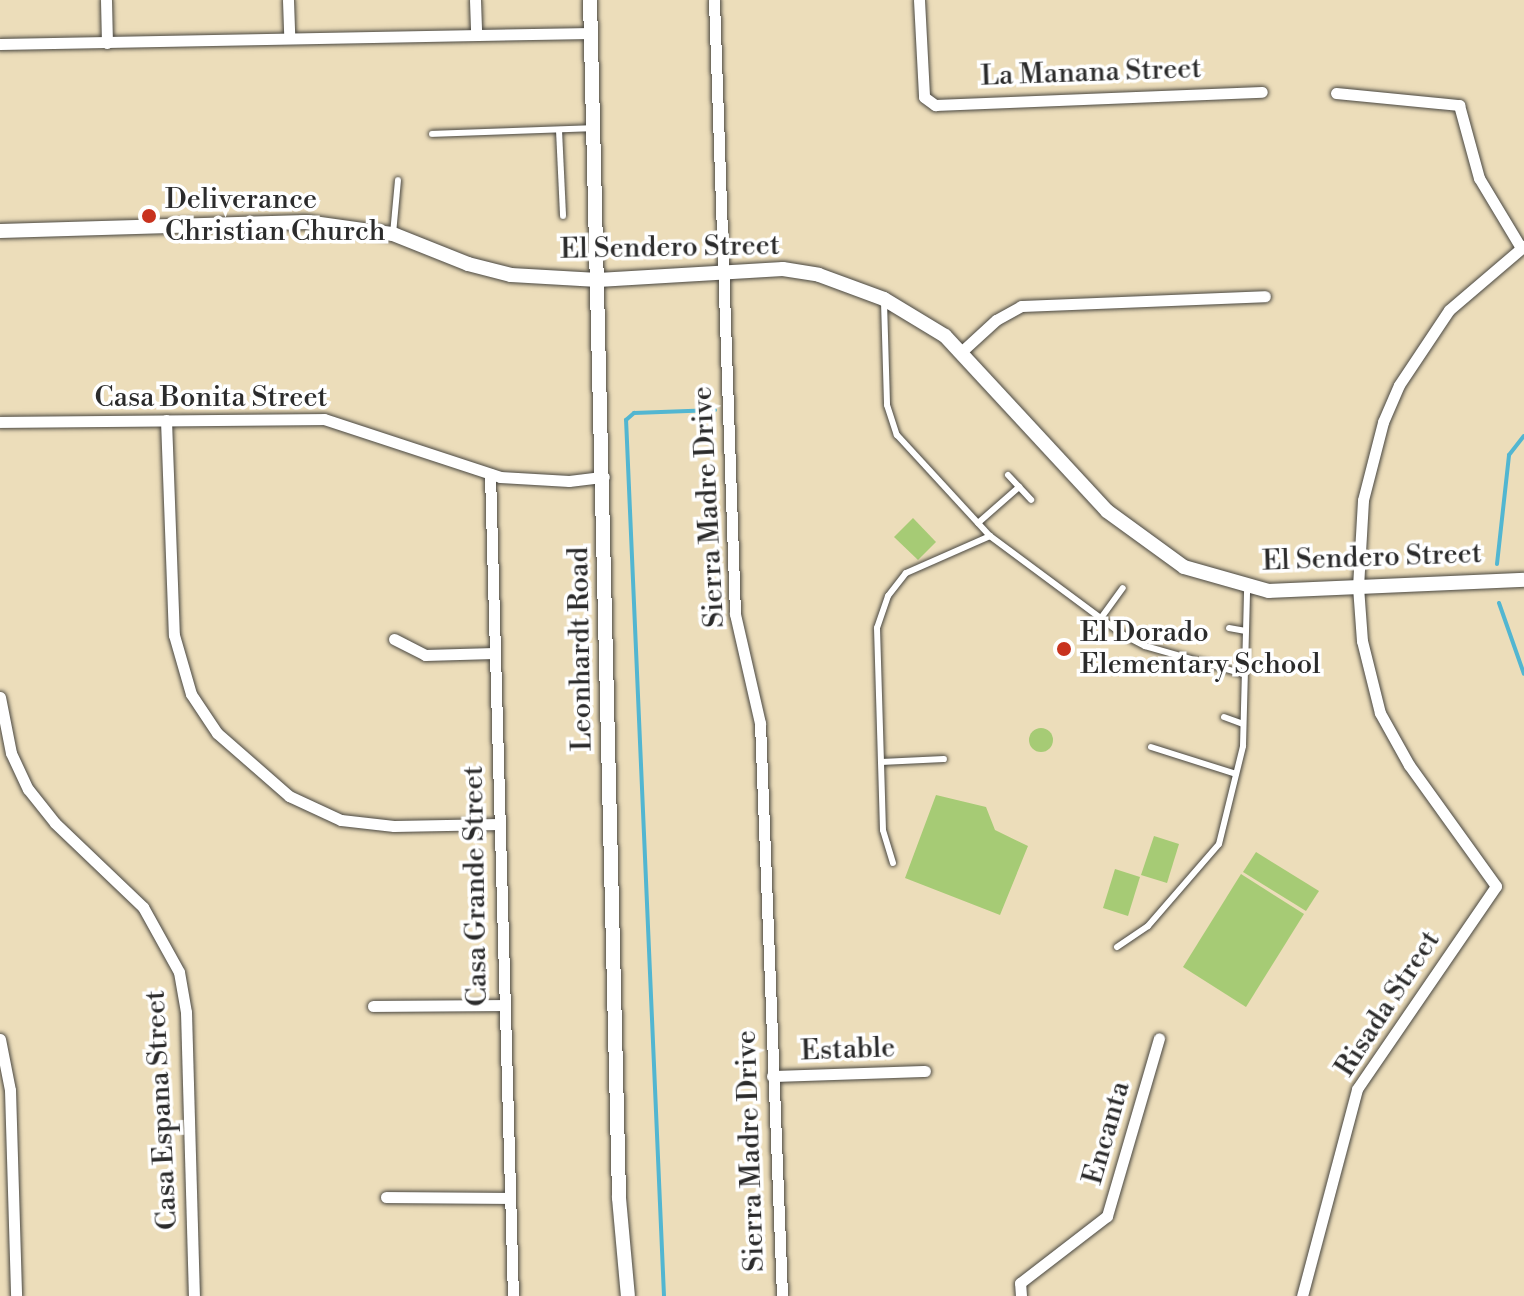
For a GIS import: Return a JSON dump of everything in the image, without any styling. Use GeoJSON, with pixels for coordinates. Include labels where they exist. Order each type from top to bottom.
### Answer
{"type":"FeatureCollection","features":[{"type":"Feature","properties":{"kind":"street"},"geometry":{"type":"LineString","coordinates":[[106,0],[107,43]]}},
{"type":"Feature","properties":{"kind":"street"},"geometry":{"type":"LineString","coordinates":[[288,0],[289,38]]}},
{"type":"Feature","properties":{"kind":"street"},"geometry":{"type":"LineString","coordinates":[[475,0],[476,35]]}},
{"type":"Feature","properties":{"kind":"street","name":"Leonhardt Road"},"geometry":{"type":"LineString","coordinates":[[590,0],[604,477],[619,1198],[628,1296]]}},
{"type":"Feature","properties":{"kind":"street","name":"Sierra Madre Drive"},"geometry":{"type":"LineString","coordinates":[[714,0],[735,614],[760,723],[782,1296]]}},
{"type":"Feature","properties":{"kind":"street","name":"La Manana Street"},"geometry":{"type":"LineString","coordinates":[[919,0],[924,97],[935,105],[1262,92]]}},
{"type":"Feature","properties":{"kind":"street"},"geometry":{"type":"LineString","coordinates":[[0,44],[591,33]]}},
{"type":"Feature","properties":{"kind":"street"},"geometry":{"type":"LineString","coordinates":[[1336,93],[1459,105],[1479,178],[1522,247],[1449,310],[1399,385],[1368,474],[1358,587]]}},
{"type":"Feature","properties":{"kind":"street","name":"El Sendero Street"},"geometry":{"type":"LineString","coordinates":[[0,231],[306,222],[393,234],[489,271],[598,280],[722,270],[807,273],[884,299],[945,336],[1124,527],[1184,567],[1247,588],[1524,580]]}},
{"type":"Feature","properties":{"kind":"street"},"geometry":{"type":"LineString","coordinates":[[960,353],[1008,312],[1037,303],[1265,296]]}},
{"type":"Feature","properties":{"kind":"street","name":"Casa Bonita Street"},"geometry":{"type":"LineString","coordinates":[[0,422],[324,419],[490,474],[521,480],[604,477]]}},
{"type":"Feature","properties":{"kind":"street"},"geometry":{"type":"LineString","coordinates":[[166,420],[174,635],[191,694],[217,733],[289,796],[341,820],[394,826],[499,824]]}},
{"type":"Feature","properties":{"kind":"street","name":"Casa Grande Street"},"geometry":{"type":"LineString","coordinates":[[490,474],[513,1296]]}},
{"type":"Feature","properties":{"kind":"street","name":"Risada Street"},"geometry":{"type":"LineString","coordinates":[[1302,1296],[1357,1089],[1496,886],[1409,765],[1380,713],[1362,641],[1358,587]]}},
{"type":"Feature","properties":{"kind":"street"},"geometry":{"type":"LineString","coordinates":[[394,639],[425,655],[494,653]]}},
{"type":"Feature","properties":{"kind":"street","name":"Casa Espana Street"},"geometry":{"type":"LineString","coordinates":[[0,697],[11,753],[28,789],[55,823],[143,907],[179,972],[186,1012],[194,1296]]}},
{"type":"Feature","properties":{"kind":"street"},"geometry":{"type":"LineString","coordinates":[[373,1006],[503,1005]]}},
{"type":"Feature","properties":{"kind":"street","name":"Encanta"},"geometry":{"type":"LineString","coordinates":[[1021,1296],[1020,1283],[1107,1216],[1159,1038]]}},
{"type":"Feature","properties":{"kind":"street"},"geometry":{"type":"LineString","coordinates":[[0,1039],[10,1090],[16,1296]]}},
{"type":"Feature","properties":{"kind":"street","name":"Estable"},"geometry":{"type":"LineString","coordinates":[[772,1076],[925,1071]]}},
{"type":"Feature","properties":{"kind":"street"},"geometry":{"type":"LineString","coordinates":[[386,1197],[509,1198]]}},
{"type":"Feature","properties":{"kind":"lane"},"geometry":{"type":"LineString","coordinates":[[432,134],[594,128]]}},
{"type":"Feature","properties":{"kind":"lane"},"geometry":{"type":"LineString","coordinates":[[559,130],[563,216]]}},
{"type":"Feature","properties":{"kind":"lane"},"geometry":{"type":"LineString","coordinates":[[393,234],[398,180]]}},
{"type":"Feature","properties":{"kind":"lane"},"geometry":{"type":"LineString","coordinates":[[884,299],[890,420],[906,449],[990,536],[1101,618],[1145,646],[1244,674]]}},
{"type":"Feature","properties":{"kind":"lane"},"geometry":{"type":"LineString","coordinates":[[1008,475],[1031,500]]}},
{"type":"Feature","properties":{"kind":"lane"},"geometry":{"type":"LineString","coordinates":[[978,523],[1019,487]]}},
{"type":"Feature","properties":{"kind":"lane"},"geometry":{"type":"LineString","coordinates":[[893,863],[883,830],[877,628],[888,596],[906,573],[990,536]]}},
{"type":"Feature","properties":{"kind":"lane"},"geometry":{"type":"LineString","coordinates":[[1101,618],[1123,588]]}},
{"type":"Feature","properties":{"kind":"lane"},"geometry":{"type":"LineString","coordinates":[[1117,947],[1148,926],[1214,854],[1236,774],[1243,724],[1247,588]]}},
{"type":"Feature","properties":{"kind":"lane"},"geometry":{"type":"LineString","coordinates":[[1229,628],[1246,631]]}},
{"type":"Feature","properties":{"kind":"lane"},"geometry":{"type":"LineString","coordinates":[[1224,717],[1243,724]]}},
{"type":"Feature","properties":{"kind":"lane"},"geometry":{"type":"LineString","coordinates":[[1151,747],[1236,774]]}},
{"type":"Feature","properties":{"kind":"lane"},"geometry":{"type":"LineString","coordinates":[[881,762],[944,759]]}},
{"type":"Feature","properties":{"kind":"green space"},"geometry":{"type":"Polygon","coordinates":[[[913,518],[936,542],[918,560],[894,537],[913,518]]]}},
{"type":"Feature","properties":{"kind":"green space"},"geometry":{"type":"Polygon","coordinates":[[[1041,728],[1050,731],[1053,740],[1050,749],[1041,752],[1032,749],[1029,740],[1032,731],[1041,728]]]}},
{"type":"Feature","properties":{"kind":"green space"},"geometry":{"type":"Polygon","coordinates":[[[936,795],[986,807],[995,830],[1028,846],[1000,915],[905,878],[936,795]]]}},
{"type":"Feature","properties":{"kind":"green space"},"geometry":{"type":"Polygon","coordinates":[[[1154,836],[1179,844],[1167,883],[1141,875],[1154,836]]]}},
{"type":"Feature","properties":{"kind":"green space"},"geometry":{"type":"Polygon","coordinates":[[[1256,852],[1319,891],[1306,911],[1243,872],[1256,852]]]}},
{"type":"Feature","properties":{"kind":"green space"},"geometry":{"type":"Polygon","coordinates":[[[1115,869],[1140,877],[1128,916],[1103,908],[1115,869]]]}},
{"type":"Feature","properties":{"kind":"green space"},"geometry":{"type":"Polygon","coordinates":[[[1241,874],[1304,914],[1246,1007],[1183,967],[1241,874]]]}},
{"type":"Feature","properties":{"kind":"waterway"},"geometry":{"type":"LineString","coordinates":[[664,1296],[626,420],[634,413],[715,410]]}},
{"type":"Feature","properties":{"kind":"waterway"},"geometry":{"type":"LineString","coordinates":[[1497,564],[1509,455],[1524,436]]}},
{"type":"Feature","properties":{"kind":"waterway"},"geometry":{"type":"LineString","coordinates":[[1499,603],[1524,674]]}},
{"type":"Feature","properties":{"kind":"place","name":"Deliverance Christian Church"},"geometry":{"type":"Point","coordinates":[149,216]}},
{"type":"Feature","properties":{"kind":"place","name":"El Dorado Elementary School"},"geometry":{"type":"Point","coordinates":[1064,649]}}]}
